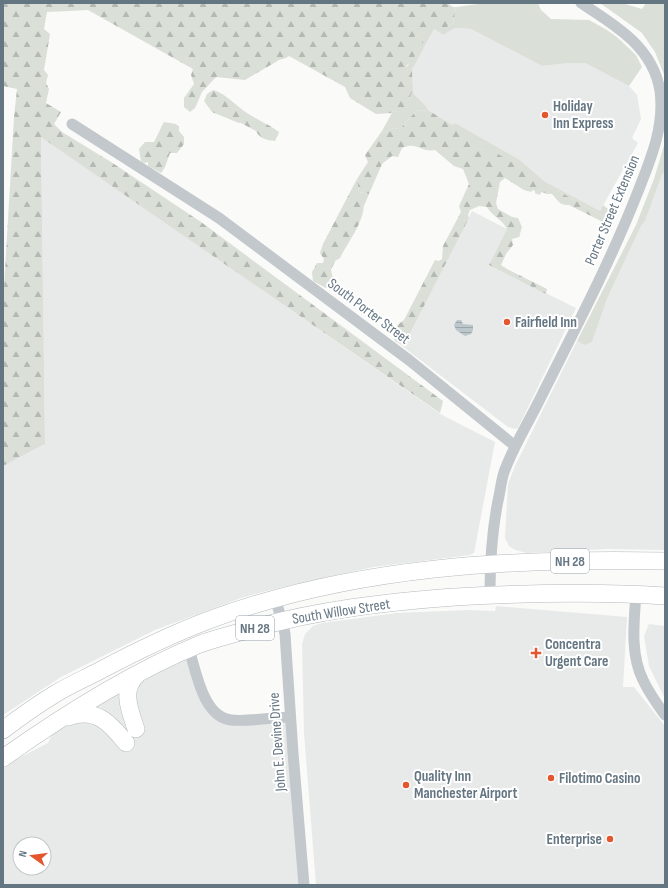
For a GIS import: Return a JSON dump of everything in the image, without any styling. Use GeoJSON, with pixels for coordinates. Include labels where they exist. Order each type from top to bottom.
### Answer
{"type":"FeatureCollection","features":[{"type":"Feature","properties":{"kind":"main road","name":"South Willow Street"},"geometry":{"type":"LineString","coordinates":[[3,730],[55,694],[144,647],[210,620],[275,599],[328,586],[400,573],[490,564],[572,561],[665,561]]}},
{"type":"Feature","properties":{"kind":"main road","name":"South Willow Street"},"geometry":{"type":"LineString","coordinates":[[3,758],[83,704],[142,671],[189,649],[282,620],[367,605],[408,600],[490,595],[606,592],[665,596]]}},
{"type":"Feature","properties":{"kind":"main road"},"geometry":{"type":"LineString","coordinates":[[136,729],[128,703],[128,691],[134,678],[142,671]]}},
{"type":"Feature","properties":{"kind":"main road"},"geometry":{"type":"LineString","coordinates":[[58,720],[80,713],[93,715],[109,724],[126,743]]}},
{"type":"Feature","properties":{"kind":"street","name":"Porter Street Extension"},"geometry":{"type":"LineString","coordinates":[[515,446],[534,412],[592,295],[617,240],[646,170],[660,126],[662,108],[660,90],[656,75],[643,50],[622,30],[581,3]]}},
{"type":"Feature","properties":{"kind":"street","name":"South Porter Street"},"geometry":{"type":"LineString","coordinates":[[72,124],[219,218],[403,355],[515,446]]}},
{"type":"Feature","properties":{"kind":"street"},"geometry":{"type":"LineString","coordinates":[[490,595],[490,564],[494,521],[500,486],[505,468],[515,446]]}},
{"type":"Feature","properties":{"kind":"street"},"geometry":{"type":"LineString","coordinates":[[636,594],[634,641],[638,668],[646,686],[665,715]]}},
{"type":"Feature","properties":{"kind":"street","name":"John E. Devine Drive"},"geometry":{"type":"LineString","coordinates":[[275,599],[285,634],[290,717],[304,885]]}},
{"type":"Feature","properties":{"kind":"street"},"geometry":{"type":"LineString","coordinates":[[189,649],[204,696],[209,706],[219,716],[232,720],[290,717]]}},
{"type":"Feature","properties":{"kind":"shaded area"},"geometry":{"type":"Polygon","coordinates":[[[434,29],[471,29],[542,66],[585,63],[629,86],[637,95],[641,119],[632,138],[638,143],[600,211],[544,181],[520,160],[455,123],[451,125],[428,110],[413,93],[412,70],[434,29]]]}},
{"type":"Feature","properties":{"kind":"shaded area"},"geometry":{"type":"Polygon","coordinates":[[[41,136],[442,415],[495,442],[474,553],[470,555],[373,567],[241,598],[155,630],[61,677],[3,715],[3,466],[45,444],[41,136]]]}},
{"type":"Feature","properties":{"kind":"shaded area"},"geometry":{"type":"Polygon","coordinates":[[[665,171],[665,550],[607,549],[527,553],[515,550],[509,546],[505,538],[508,484],[515,466],[577,341],[585,344],[592,342],[607,299],[641,226],[645,221],[662,175],[665,171]]]}},
{"type":"Feature","properties":{"kind":"shaded area"},"geometry":{"type":"Polygon","coordinates":[[[472,211],[507,229],[489,265],[576,308],[518,428],[515,429],[508,427],[398,343],[402,343],[407,339],[472,211]]]}},
{"type":"Feature","properties":{"kind":"shaded area"},"geometry":{"type":"Polygon","coordinates":[[[457,320],[461,320],[463,324],[473,325],[471,334],[465,336],[456,330],[454,325],[457,320]]]}},
{"type":"Feature","properties":{"kind":"shaded area"},"geometry":{"type":"Polygon","coordinates":[[[496,606],[627,617],[623,687],[634,687],[665,726],[665,885],[316,885],[304,733],[302,644],[305,634],[313,626],[322,623],[397,613],[468,610],[495,611],[496,606]]]}},
{"type":"Feature","properties":{"kind":"shaded area"},"geometry":{"type":"Polygon","coordinates":[[[649,624],[665,626],[665,699],[649,666],[644,636],[649,624]]]}},
{"type":"Feature","properties":{"kind":"shaded area"},"geometry":{"type":"Polygon","coordinates":[[[189,649],[219,716],[290,717],[304,885],[3,885],[3,766],[48,743],[58,720],[189,649]]]}},
{"type":"Feature","properties":{"kind":"green space"},"geometry":{"type":"Polygon","coordinates":[[[3,3],[447,3],[453,7],[456,7],[453,23],[447,27],[444,35],[432,29],[422,44],[419,36],[413,37],[415,55],[412,63],[408,64],[406,67],[412,70],[413,90],[403,113],[393,111],[392,113],[376,114],[350,98],[345,87],[289,56],[279,60],[245,80],[216,77],[202,92],[195,108],[190,112],[184,107],[184,98],[194,84],[191,75],[193,69],[88,10],[47,12],[44,29],[50,34],[44,70],[48,75],[46,83],[49,89],[46,103],[61,112],[54,124],[62,132],[111,162],[201,222],[443,401],[440,413],[41,137],[45,444],[3,466],[3,305],[17,89],[3,86],[3,3]]]}},
{"type":"Feature","properties":{"kind":"green space"},"geometry":{"type":"Polygon","coordinates":[[[486,3],[538,3],[541,10],[551,19],[589,20],[618,38],[636,55],[642,67],[629,86],[585,63],[542,66],[471,29],[455,28],[446,33],[447,27],[453,23],[456,7],[486,3]]]}},
{"type":"Feature","properties":{"kind":"green space"},"geometry":{"type":"Polygon","coordinates":[[[600,3],[622,3],[642,9],[646,3],[665,3],[665,77],[655,52],[642,33],[600,3]]]}},
{"type":"Feature","properties":{"kind":"green space"},"geometry":{"type":"Polygon","coordinates":[[[431,29],[434,29],[412,70],[406,68],[415,55],[412,37],[419,36],[422,43],[431,29]]]}},
{"type":"Feature","properties":{"kind":"green space"},"geometry":{"type":"Polygon","coordinates":[[[213,90],[279,132],[275,141],[264,139],[256,131],[241,123],[212,112],[204,101],[207,94],[213,90]]]}},
{"type":"Feature","properties":{"kind":"green space"},"geometry":{"type":"Polygon","coordinates":[[[413,90],[413,93],[428,110],[416,111],[400,129],[393,128],[386,132],[382,131],[393,111],[403,112],[413,90]]]}},
{"type":"Feature","properties":{"kind":"green space"},"geometry":{"type":"Polygon","coordinates":[[[428,110],[558,191],[603,216],[608,212],[613,213],[615,218],[607,224],[569,205],[561,203],[552,194],[542,192],[539,195],[533,190],[531,192],[524,190],[505,178],[500,182],[496,203],[498,209],[512,217],[518,218],[522,227],[519,237],[512,239],[513,245],[506,254],[501,265],[547,289],[546,294],[489,265],[507,229],[487,207],[479,206],[470,210],[468,215],[469,218],[407,339],[402,343],[398,343],[395,341],[394,337],[395,329],[398,324],[404,320],[435,260],[439,261],[442,259],[443,246],[461,212],[459,206],[469,184],[463,169],[454,166],[435,150],[426,150],[416,146],[407,146],[402,148],[398,157],[392,156],[382,164],[369,194],[359,192],[357,179],[368,162],[365,155],[382,131],[386,132],[393,128],[400,129],[416,111],[428,110]]]}},
{"type":"Feature","properties":{"kind":"green space"},"geometry":{"type":"Polygon","coordinates":[[[164,122],[176,124],[179,127],[179,131],[184,137],[184,144],[177,153],[170,153],[161,173],[148,166],[148,162],[144,163],[141,161],[139,149],[145,142],[154,142],[164,122]]]}},
{"type":"Feature","properties":{"kind":"green space"},"geometry":{"type":"Polygon","coordinates":[[[455,123],[520,160],[544,181],[600,211],[603,205],[613,213],[608,212],[603,216],[564,194],[451,125],[455,123]]]}},
{"type":"Feature","properties":{"kind":"green space"},"geometry":{"type":"Polygon","coordinates":[[[665,142],[665,171],[662,175],[645,221],[641,226],[607,299],[592,342],[585,345],[577,341],[636,225],[654,179],[665,142]]]}},
{"type":"Feature","properties":{"kind":"green space"},"geometry":{"type":"Polygon","coordinates":[[[357,179],[359,192],[369,194],[364,206],[362,201],[348,196],[357,179]]]}},
{"type":"Feature","properties":{"kind":"green space"},"geometry":{"type":"Polygon","coordinates":[[[348,196],[355,196],[363,201],[364,207],[356,230],[340,258],[335,261],[331,270],[333,279],[329,287],[326,288],[313,281],[312,272],[317,263],[323,263],[324,259],[320,253],[323,244],[348,196]]]}},
{"type":"Feature","properties":{"kind":"place","name":"Holiday Inn Express"},"geometry":{"type":"Point","coordinates":[545,115]}},
{"type":"Feature","properties":{"kind":"place","name":"Fairfield Inn"},"geometry":{"type":"Point","coordinates":[507,322]}},
{"type":"Feature","properties":{"kind":"place","name":"Concentra Urgent Care"},"geometry":{"type":"Point","coordinates":[536,653]}},
{"type":"Feature","properties":{"kind":"place","name":"Filotimo Casino"},"geometry":{"type":"Point","coordinates":[551,778]}},
{"type":"Feature","properties":{"kind":"place","name":"Quality Inn Manchester Airport"},"geometry":{"type":"Point","coordinates":[406,785]}},
{"type":"Feature","properties":{"kind":"place","name":"Enterprise"},"geometry":{"type":"Point","coordinates":[610,839]}}]}
